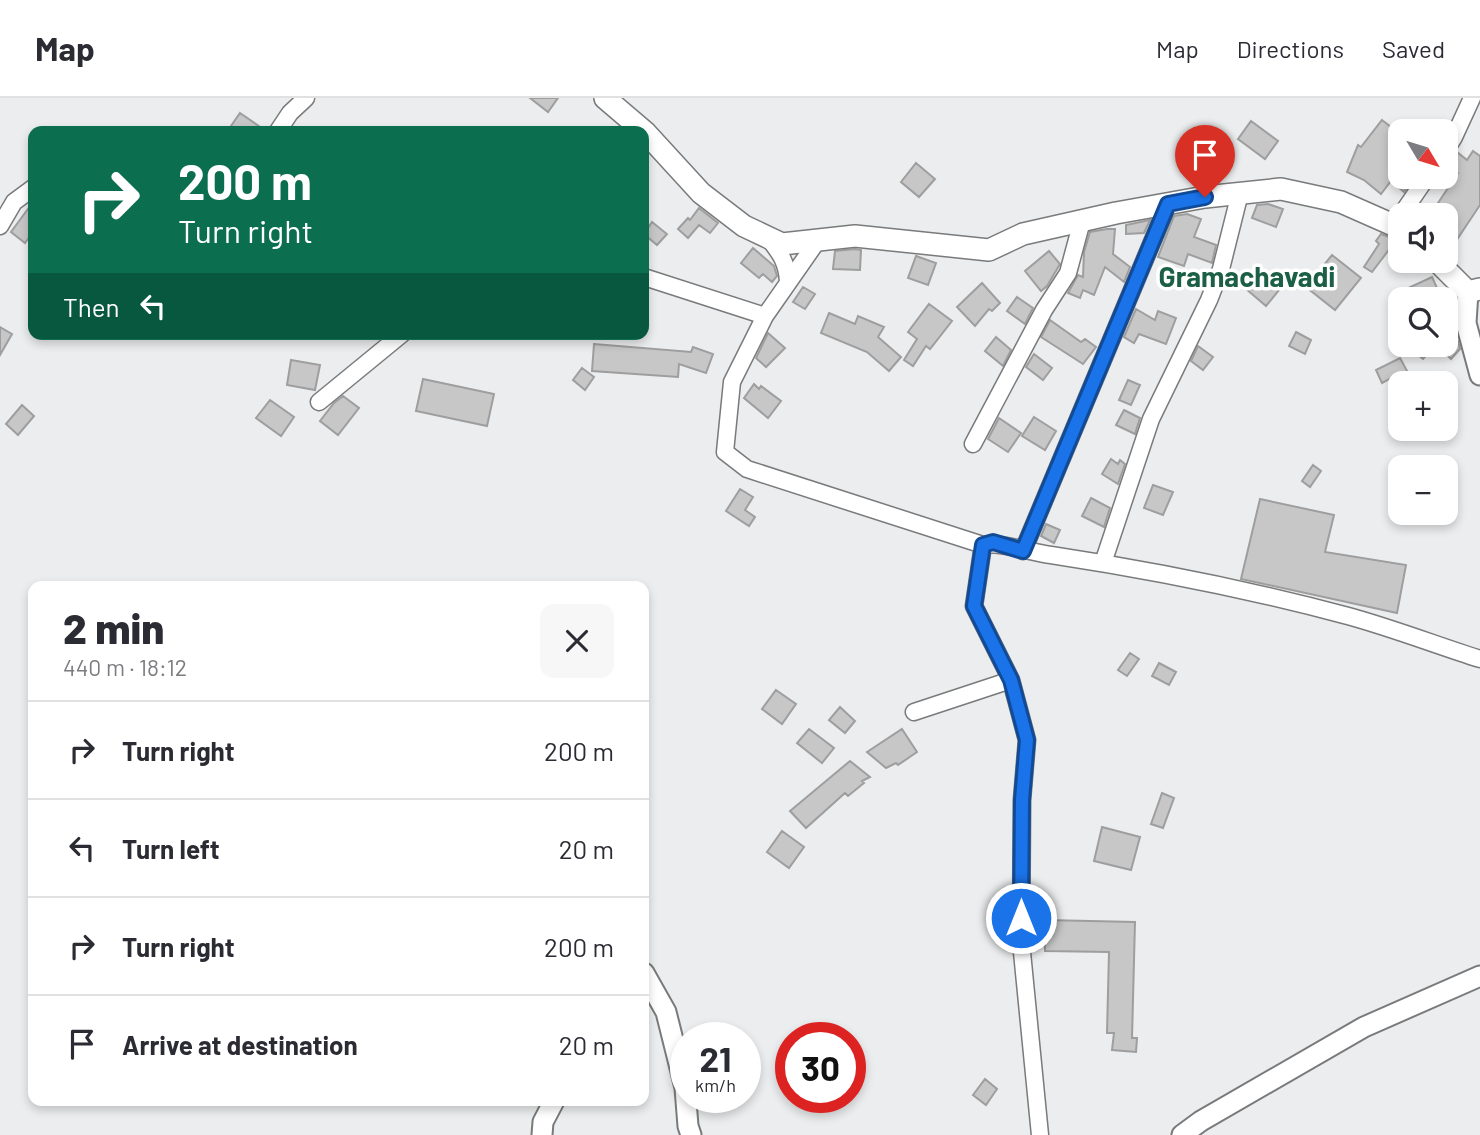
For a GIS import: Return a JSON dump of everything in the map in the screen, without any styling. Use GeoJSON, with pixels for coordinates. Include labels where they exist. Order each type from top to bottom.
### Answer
{"type":"FeatureCollection","features":[{"type":"Feature","properties":{"kind":"main road"},"geometry":{"type":"LineString","coordinates":[[606,98],[638,126]]}},
{"type":"Feature","properties":{"kind":"main road"},"geometry":{"type":"LineString","coordinates":[[649,136],[701,193],[744,226],[782,244],[855,236],[989,250],[1023,234],[1082,221],[1168,204],[1281,189],[1341,202],[1388,217]]}},
{"type":"Feature","properties":{"kind":"main road"},"geometry":{"type":"LineString","coordinates":[[1452,273],[1474,291]]}},
{"type":"Feature","properties":{"kind":"street"},"geometry":{"type":"LineString","coordinates":[[281,126],[306,98]]}},
{"type":"Feature","properties":{"kind":"street"},"geometry":{"type":"LineString","coordinates":[[1458,128],[1472,98]]}},
{"type":"Feature","properties":{"kind":"street"},"geometry":{"type":"LineString","coordinates":[[0,226],[14,202],[28,192]]}},
{"type":"Feature","properties":{"kind":"street"},"geometry":{"type":"LineString","coordinates":[[1103,563],[1151,419],[1209,300],[1221,269],[1240,193]]}},
{"type":"Feature","properties":{"kind":"street"},"geometry":{"type":"LineString","coordinates":[[1023,551],[1168,204]]}},
{"type":"Feature","properties":{"kind":"street"},"geometry":{"type":"LineString","coordinates":[[974,444],[1044,310],[1068,272],[1082,221]]}},
{"type":"Feature","properties":{"kind":"street"},"geometry":{"type":"LineString","coordinates":[[767,237],[784,257],[788,267],[788,282]]}},
{"type":"Feature","properties":{"kind":"street"},"geometry":{"type":"LineString","coordinates":[[818,240],[765,316],[732,382],[725,452],[747,469],[983,545],[993,542],[1023,551],[1103,563],[1224,587],[1349,617],[1480,659]]}},
{"type":"Feature","properties":{"kind":"street"},"geometry":{"type":"LineString","coordinates":[[649,278],[765,316]]}},
{"type":"Feature","properties":{"kind":"street"},"geometry":{"type":"LineString","coordinates":[[1474,291],[1466,323],[1480,375]]}},
{"type":"Feature","properties":{"kind":"street"},"geometry":{"type":"LineString","coordinates":[[320,402],[395,340]]}},
{"type":"Feature","properties":{"kind":"street"},"geometry":{"type":"LineString","coordinates":[[983,545],[974,606],[1011,680],[1027,740],[1022,800],[1021,942],[1040,1135]]}},
{"type":"Feature","properties":{"kind":"street"},"geometry":{"type":"LineString","coordinates":[[914,712],[1011,680]]}},
{"type":"Feature","properties":{"kind":"street"},"geometry":{"type":"LineString","coordinates":[[1182,1135],[1201,1121],[1364,1027],[1480,976]]}},
{"type":"Feature","properties":{"kind":"street"},"geometry":{"type":"LineString","coordinates":[[649,982],[670,1023],[685,1088],[691,1135]]}},
{"type":"Feature","properties":{"kind":"street"},"geometry":{"type":"LineString","coordinates":[[542,1135],[543,1122],[551,1106]]}},
{"type":"Feature","properties":{"kind":"building"},"geometry":{"type":"Polygon","coordinates":[[[530,98],[558,98],[548,112],[530,98]]]}},
{"type":"Feature","properties":{"kind":"building"},"geometry":{"type":"Polygon","coordinates":[[[240,113],[259,126],[231,126],[240,113]]]}},
{"type":"Feature","properties":{"kind":"building"},"geometry":{"type":"Polygon","coordinates":[[[1382,120],[1388,125],[1388,185],[1381,194],[1364,180],[1347,172],[1358,145],[1361,147],[1382,120]]]}},
{"type":"Feature","properties":{"kind":"building"},"geometry":{"type":"Polygon","coordinates":[[[1251,121],[1278,141],[1265,159],[1238,139],[1251,121]]]}},
{"type":"Feature","properties":{"kind":"building"},"geometry":{"type":"Polygon","coordinates":[[[1473,151],[1480,156],[1480,205],[1458,238],[1458,203],[1438,203],[1447,189],[1458,189],[1458,153],[1467,160],[1473,151]]]}},
{"type":"Feature","properties":{"kind":"building"},"geometry":{"type":"Polygon","coordinates":[[[916,163],[935,179],[919,197],[901,182],[916,163]]]}},
{"type":"Feature","properties":{"kind":"building"},"geometry":{"type":"Polygon","coordinates":[[[1268,204],[1283,209],[1276,227],[1252,218],[1257,205],[1268,204]]]}},
{"type":"Feature","properties":{"kind":"building"},"geometry":{"type":"Polygon","coordinates":[[[699,208],[718,223],[710,233],[699,225],[688,238],[678,229],[688,218],[690,220],[699,208]]]}},
{"type":"Feature","properties":{"kind":"building"},"geometry":{"type":"Polygon","coordinates":[[[28,209],[28,239],[25,243],[11,232],[28,209]]]}},
{"type":"Feature","properties":{"kind":"building"},"geometry":{"type":"Polygon","coordinates":[[[1187,214],[1201,219],[1194,237],[1216,245],[1212,263],[1188,254],[1184,266],[1158,257],[1174,216],[1187,214]]]}},
{"type":"Feature","properties":{"kind":"building"},"geometry":{"type":"Polygon","coordinates":[[[1150,220],[1144,233],[1126,234],[1126,225],[1150,220]]]}},
{"type":"Feature","properties":{"kind":"building"},"geometry":{"type":"Polygon","coordinates":[[[652,222],[667,234],[657,245],[649,238],[649,226],[652,222]]]}},
{"type":"Feature","properties":{"kind":"building"},"geometry":{"type":"Polygon","coordinates":[[[1115,229],[1113,254],[1130,267],[1124,282],[1105,267],[1094,295],[1083,290],[1080,298],[1068,293],[1078,275],[1083,277],[1084,252],[1090,232],[1115,229]]]}},
{"type":"Feature","properties":{"kind":"building"},"geometry":{"type":"Polygon","coordinates":[[[1381,234],[1388,237],[1388,251],[1372,272],[1364,267],[1379,244],[1376,241],[1381,234]]]}},
{"type":"Feature","properties":{"kind":"building"},"geometry":{"type":"Polygon","coordinates":[[[753,248],[774,266],[777,276],[772,282],[763,274],[759,278],[741,263],[753,248]]]}},
{"type":"Feature","properties":{"kind":"building"},"geometry":{"type":"Polygon","coordinates":[[[861,250],[860,270],[833,269],[835,251],[861,250]]]}},
{"type":"Feature","properties":{"kind":"building"},"geometry":{"type":"Polygon","coordinates":[[[1049,251],[1060,264],[1041,291],[1025,271],[1049,251]]]}},
{"type":"Feature","properties":{"kind":"building"},"geometry":{"type":"Polygon","coordinates":[[[1332,255],[1361,278],[1335,310],[1306,287],[1332,255]]]}},
{"type":"Feature","properties":{"kind":"building"},"geometry":{"type":"Polygon","coordinates":[[[916,256],[936,263],[928,285],[908,278],[916,256]]]}},
{"type":"Feature","properties":{"kind":"building"},"geometry":{"type":"Polygon","coordinates":[[[1260,273],[1280,289],[1266,306],[1246,289],[1260,273]]]}},
{"type":"Feature","properties":{"kind":"building"},"geometry":{"type":"Polygon","coordinates":[[[1432,277],[1437,287],[1410,287],[1432,277]]]}},
{"type":"Feature","properties":{"kind":"building"},"geometry":{"type":"Polygon","coordinates":[[[982,283],[1000,303],[992,311],[989,309],[975,326],[957,307],[982,283]]]}},
{"type":"Feature","properties":{"kind":"building"},"geometry":{"type":"Polygon","coordinates":[[[803,287],[815,294],[805,309],[793,302],[803,287]]]}},
{"type":"Feature","properties":{"kind":"building"},"geometry":{"type":"Polygon","coordinates":[[[1017,297],[1033,308],[1025,324],[1007,311],[1017,297]]]}},
{"type":"Feature","properties":{"kind":"building"},"geometry":{"type":"Polygon","coordinates":[[[929,304],[952,321],[930,349],[926,346],[913,366],[904,360],[917,339],[908,332],[929,304]]]}},
{"type":"Feature","properties":{"kind":"building"},"geometry":{"type":"Polygon","coordinates":[[[1136,309],[1155,320],[1158,311],[1176,318],[1166,344],[1139,334],[1134,343],[1124,337],[1136,309]]]}},
{"type":"Feature","properties":{"kind":"building"},"geometry":{"type":"Polygon","coordinates":[[[829,313],[855,324],[858,316],[884,327],[878,337],[901,357],[889,371],[867,352],[821,333],[829,313]]]}},
{"type":"Feature","properties":{"kind":"building"},"geometry":{"type":"Polygon","coordinates":[[[1050,320],[1081,342],[1085,339],[1096,347],[1083,364],[1041,337],[1050,320]]]}},
{"type":"Feature","properties":{"kind":"building"},"geometry":{"type":"Polygon","coordinates":[[[0,327],[12,334],[0,355],[0,327]]]}},
{"type":"Feature","properties":{"kind":"building"},"geometry":{"type":"Polygon","coordinates":[[[1296,332],[1311,340],[1305,354],[1289,346],[1296,332]]]}},
{"type":"Feature","properties":{"kind":"building"},"geometry":{"type":"Polygon","coordinates":[[[768,333],[785,348],[766,367],[756,358],[768,333]]]}},
{"type":"Feature","properties":{"kind":"building"},"geometry":{"type":"Polygon","coordinates":[[[996,337],[1011,350],[1003,366],[985,351],[996,337]]]}},
{"type":"Feature","properties":{"kind":"building"},"geometry":{"type":"Polygon","coordinates":[[[594,344],[691,352],[693,347],[713,354],[706,373],[679,364],[678,377],[592,371],[594,344]]]}},
{"type":"Feature","properties":{"kind":"building"},"geometry":{"type":"Polygon","coordinates":[[[1198,346],[1213,357],[1203,370],[1191,361],[1198,346]]]}},
{"type":"Feature","properties":{"kind":"building"},"geometry":{"type":"Polygon","coordinates":[[[1034,354],[1052,368],[1043,380],[1026,367],[1034,354]]]}},
{"type":"Feature","properties":{"kind":"building"},"geometry":{"type":"Polygon","coordinates":[[[1400,358],[1407,371],[1388,371],[1388,380],[1382,383],[1376,370],[1400,358]]]}},
{"type":"Feature","properties":{"kind":"building"},"geometry":{"type":"Polygon","coordinates":[[[291,360],[320,365],[315,390],[287,385],[291,360]]]}},
{"type":"Feature","properties":{"kind":"building"},"geometry":{"type":"Polygon","coordinates":[[[582,368],[594,377],[585,390],[573,380],[582,368]]]}},
{"type":"Feature","properties":{"kind":"building"},"geometry":{"type":"Polygon","coordinates":[[[423,379],[494,394],[487,426],[416,411],[423,379]]]}},
{"type":"Feature","properties":{"kind":"building"},"geometry":{"type":"Polygon","coordinates":[[[1128,380],[1140,385],[1131,405],[1119,400],[1128,380]]]}},
{"type":"Feature","properties":{"kind":"building"},"geometry":{"type":"Polygon","coordinates":[[[754,384],[781,401],[768,418],[744,398],[754,384]]]}},
{"type":"Feature","properties":{"kind":"building"},"geometry":{"type":"Polygon","coordinates":[[[343,396],[359,408],[338,435],[320,421],[343,396]]]}},
{"type":"Feature","properties":{"kind":"building"},"geometry":{"type":"Polygon","coordinates":[[[270,400],[294,417],[281,436],[256,418],[270,400]]]}},
{"type":"Feature","properties":{"kind":"building"},"geometry":{"type":"Polygon","coordinates":[[[22,405],[34,416],[18,435],[6,424],[22,405]]]}},
{"type":"Feature","properties":{"kind":"building"},"geometry":{"type":"Polygon","coordinates":[[[1124,410],[1140,418],[1135,434],[1116,425],[1124,410]]]}},
{"type":"Feature","properties":{"kind":"building"},"geometry":{"type":"Polygon","coordinates":[[[1034,417],[1056,431],[1045,450],[1022,436],[1034,417]]]}},
{"type":"Feature","properties":{"kind":"building"},"geometry":{"type":"Polygon","coordinates":[[[999,418],[1021,433],[1008,452],[988,439],[999,418]]]}},
{"type":"Feature","properties":{"kind":"building"},"geometry":{"type":"Polygon","coordinates":[[[1111,459],[1118,464],[1120,460],[1125,464],[1118,484],[1102,474],[1111,459]]]}},
{"type":"Feature","properties":{"kind":"building"},"geometry":{"type":"Polygon","coordinates":[[[1313,465],[1321,471],[1310,487],[1302,481],[1313,465]]]}},
{"type":"Feature","properties":{"kind":"building"},"geometry":{"type":"Polygon","coordinates":[[[1153,485],[1173,492],[1163,515],[1144,508],[1153,485]]]}},
{"type":"Feature","properties":{"kind":"building"},"geometry":{"type":"Polygon","coordinates":[[[740,489],[753,497],[745,510],[755,517],[749,526],[726,511],[740,489]]]}},
{"type":"Feature","properties":{"kind":"building"},"geometry":{"type":"Polygon","coordinates":[[[1091,498],[1110,508],[1104,527],[1082,516],[1091,498]]]}},
{"type":"Feature","properties":{"kind":"building"},"geometry":{"type":"Polygon","coordinates":[[[1260,499],[1334,515],[1325,552],[1406,565],[1397,613],[1241,579],[1260,499]]]}},
{"type":"Feature","properties":{"kind":"building"},"geometry":{"type":"Polygon","coordinates":[[[1046,524],[1060,530],[1054,543],[1041,536],[1046,524]]]}},
{"type":"Feature","properties":{"kind":"building"},"geometry":{"type":"Polygon","coordinates":[[[1130,653],[1139,659],[1127,676],[1118,670],[1130,653]]]}},
{"type":"Feature","properties":{"kind":"building"},"geometry":{"type":"Polygon","coordinates":[[[1159,663],[1176,672],[1169,685],[1152,676],[1159,663]]]}},
{"type":"Feature","properties":{"kind":"building"},"geometry":{"type":"Polygon","coordinates":[[[776,690],[796,704],[782,724],[762,709],[776,690]]]}},
{"type":"Feature","properties":{"kind":"building"},"geometry":{"type":"Polygon","coordinates":[[[840,707],[855,721],[845,733],[829,720],[840,707]]]}},
{"type":"Feature","properties":{"kind":"building"},"geometry":{"type":"Polygon","coordinates":[[[809,729],[834,748],[822,763],[797,743],[809,729]]]}},
{"type":"Feature","properties":{"kind":"building"},"geometry":{"type":"Polygon","coordinates":[[[902,729],[917,752],[898,765],[896,763],[886,768],[867,752],[902,729]]]}},
{"type":"Feature","properties":{"kind":"building"},"geometry":{"type":"Polygon","coordinates":[[[850,761],[870,777],[862,781],[864,783],[848,796],[845,793],[806,828],[790,811],[850,761]]]}},
{"type":"Feature","properties":{"kind":"building"},"geometry":{"type":"Polygon","coordinates":[[[1162,793],[1174,798],[1163,828],[1151,824],[1162,793]]]}},
{"type":"Feature","properties":{"kind":"building"},"geometry":{"type":"Polygon","coordinates":[[[1102,827],[1140,837],[1131,870],[1094,861],[1102,827]]]}},
{"type":"Feature","properties":{"kind":"building"},"geometry":{"type":"Polygon","coordinates":[[[782,831],[804,847],[789,868],[767,852],[782,831]]]}},
{"type":"Feature","properties":{"kind":"building"},"geometry":{"type":"Polygon","coordinates":[[[1045,920],[1135,922],[1132,1038],[1137,1038],[1136,1052],[1112,1050],[1114,1033],[1107,1033],[1109,952],[1045,951],[1045,920]]]}},
{"type":"Feature","properties":{"kind":"building"},"geometry":{"type":"Polygon","coordinates":[[[985,1079],[997,1089],[986,1105],[973,1095],[985,1079]]]}},
{"type":"Feature","properties":{"kind":"district","name":"Gramachavadi"},"geometry":{"type":"Point","coordinates":[1247,276]}},
{"type":"Feature","properties":{"kind":"route"},"geometry":{"type":"LineString","coordinates":[[1021,918],[1022,800],[1027,740],[1011,680],[974,606],[983,545],[993,542],[1023,551],[1168,204],[1205,197]]}}]}
